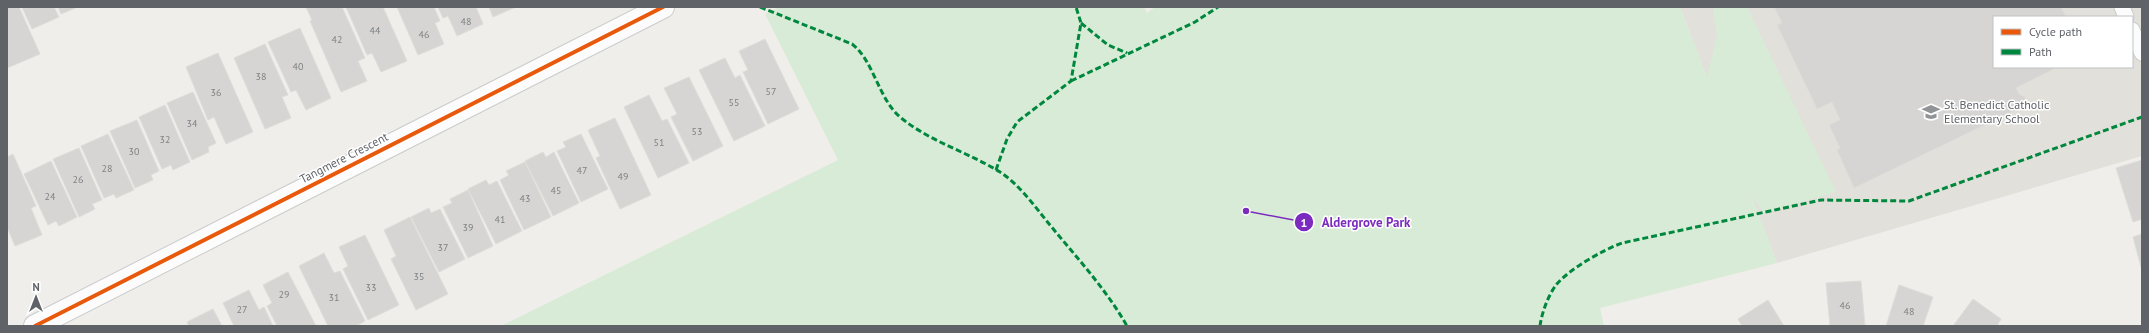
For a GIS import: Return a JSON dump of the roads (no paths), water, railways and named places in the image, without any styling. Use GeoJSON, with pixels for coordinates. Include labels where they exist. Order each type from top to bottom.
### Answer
{"type":"FeatureCollection","features":[{"type":"Feature","properties":{"kind":"street","name":"Tangmere Crescent"},"geometry":{"type":"LineString","coordinates":[[35,326],[663,7]]}},
{"type":"Feature","properties":{"kind":"lane"},"geometry":{"type":"LineString","coordinates":[[2133,32],[2142,53]]}},
{"type":"Feature","properties":{"kind":"place","name":"St. Benedict Catholic Elementary School"},"geometry":{"type":"Point","coordinates":[1931,112]}},
{"type":"Feature","properties":{"kind":"place","name":"Aldergrove Park"},"geometry":{"type":"Point","coordinates":[1246,211]}}]}
